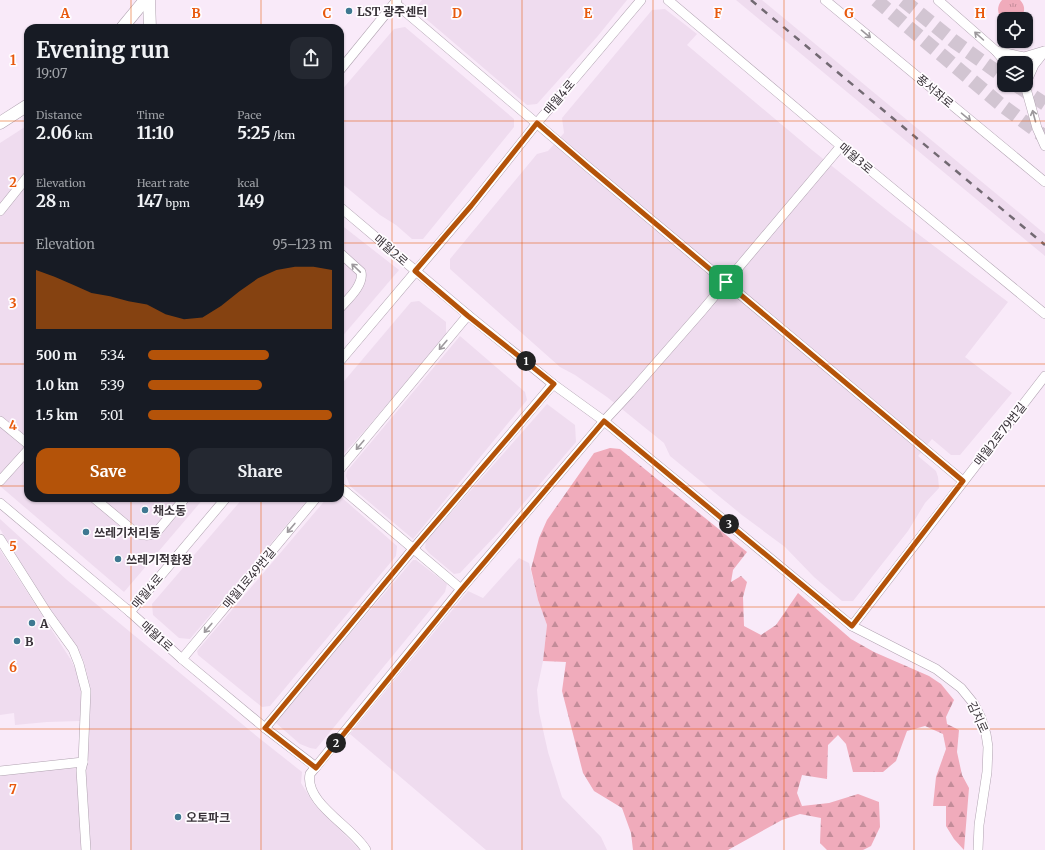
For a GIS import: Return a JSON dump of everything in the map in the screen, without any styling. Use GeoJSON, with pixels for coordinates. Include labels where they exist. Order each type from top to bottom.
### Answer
{"type":"FeatureCollection","features":[{"type":"Feature","properties":{"kind":"main road"},"geometry":{"type":"LineString","coordinates":[[126,24],[145,0]]}},
{"type":"Feature","properties":{"kind":"main road"},"geometry":{"type":"LineString","coordinates":[[149,0],[150,24]]}},
{"type":"Feature","properties":{"kind":"main road"},"geometry":{"type":"LineString","coordinates":[[0,123],[24,108]]}},
{"type":"Feature","properties":{"kind":"street","name":"매월4로"},"geometry":{"type":"LineString","coordinates":[[344,356],[471,206],[537,123],[641,0]]}},
{"type":"Feature","properties":{"kind":"street","name":"매월3로"},"geometry":{"type":"LineString","coordinates":[[668,0],[841,146],[1045,314]]}},
{"type":"Feature","properties":{"kind":"street","name":"풍서좌로"},"geometry":{"type":"LineString","coordinates":[[825,0],[1045,182]]}},
{"type":"Feature","properties":{"kind":"street"},"geometry":{"type":"LineString","coordinates":[[938,0],[1000,56]]}},
{"type":"Feature","properties":{"kind":"street"},"geometry":{"type":"LineString","coordinates":[[344,65],[396,1],[588,167],[963,481]]}},
{"type":"Feature","properties":{"kind":"street"},"geometry":{"type":"LineString","coordinates":[[996,51],[1024,57],[1044,51]]}},
{"type":"Feature","properties":{"kind":"street"},"geometry":{"type":"LineString","coordinates":[[1033,67],[1044,51]]}},
{"type":"Feature","properties":{"kind":"street"},"geometry":{"type":"LineString","coordinates":[[1028,92],[1037,128],[1045,146]]}},
{"type":"Feature","properties":{"kind":"street"},"geometry":{"type":"LineString","coordinates":[[366,850],[356,837],[318,801],[310,785],[310,774],[461,590],[604,421],[726,282],[841,146]]}},
{"type":"Feature","properties":{"kind":"street"},"geometry":{"type":"LineString","coordinates":[[0,211],[24,181]]}},
{"type":"Feature","properties":{"kind":"street","name":"매월2로"},"geometry":{"type":"LineString","coordinates":[[344,210],[468,316],[554,384],[604,421],[852,626]]}},
{"type":"Feature","properties":{"kind":"street"},"geometry":{"type":"LineString","coordinates":[[344,257],[361,272],[362,275],[359,284],[344,303]]}},
{"type":"Feature","properties":{"kind":"street"},"geometry":{"type":"LineString","coordinates":[[344,464],[468,316]]}},
{"type":"Feature","properties":{"kind":"street","name":"매월2로79번길"},"geometry":{"type":"LineString","coordinates":[[852,626],[1045,376]]}},
{"type":"Feature","properties":{"kind":"street"},"geometry":{"type":"LineString","coordinates":[[265,728],[413,549],[554,384]]}},
{"type":"Feature","properties":{"kind":"street"},"geometry":{"type":"LineString","coordinates":[[0,421],[24,441]]}},
{"type":"Feature","properties":{"kind":"street"},"geometry":{"type":"LineString","coordinates":[[0,481],[24,454]]}},
{"type":"Feature","properties":{"kind":"street"},"geometry":{"type":"LineString","coordinates":[[344,490],[461,590]]}},
{"type":"Feature","properties":{"kind":"street"},"geometry":{"type":"LineString","coordinates":[[99,502],[136,532],[141,535],[148,536],[155,534],[182,502]]}},
{"type":"Feature","properties":{"kind":"street","name":"매월4로"},"geometry":{"type":"LineString","coordinates":[[130,612],[223,502]]}},
{"type":"Feature","properties":{"kind":"street","name":"매월1로49번길"},"geometry":{"type":"LineString","coordinates":[[182,659],[313,502]]}},
{"type":"Feature","properties":{"kind":"street","name":"매월1로"},"geometry":{"type":"LineString","coordinates":[[0,503],[130,612],[182,659],[316,768]]}},
{"type":"Feature","properties":{"kind":"street"},"geometry":{"type":"LineString","coordinates":[[0,539],[47,613],[73,649],[79,664],[86,690],[83,762],[81,770],[86,850]]}},
{"type":"Feature","properties":{"kind":"street","name":"김치로"},"geometry":{"type":"LineString","coordinates":[[852,626],[936,669],[962,688],[974,704],[981,718],[986,734],[988,748],[987,772],[979,825],[978,850]]}},
{"type":"Feature","properties":{"kind":"street"},"geometry":{"type":"LineString","coordinates":[[0,771],[83,762]]}},
{"type":"Feature","properties":{"kind":"shaded area"},"geometry":{"type":"Polygon","coordinates":[[[422,0],[627,0],[597,37],[537,104],[527,105],[419,13],[418,5],[422,0]]]}},
{"type":"Feature","properties":{"kind":"shaded area"},"geometry":{"type":"Polygon","coordinates":[[[736,0],[762,0],[1045,234],[1045,256],[736,0]]]}},
{"type":"Feature","properties":{"kind":"shaded area"},"geometry":{"type":"Polygon","coordinates":[[[665,9],[697,34],[687,45],[812,150],[893,215],[1008,302],[965,357],[1012,393],[960,455],[951,455],[932,439],[918,456],[936,471],[939,488],[925,503],[908,531],[853,601],[842,601],[814,577],[785,547],[742,515],[670,456],[664,443],[607,397],[575,375],[560,367],[450,269],[450,259],[537,154],[548,151],[564,133],[562,118],[652,10],[665,9]]]}},
{"type":"Feature","properties":{"kind":"shaded area"},"geometry":{"type":"Polygon","coordinates":[[[405,27],[514,119],[514,127],[423,239],[412,239],[344,185],[344,87],[394,29],[405,27]]]}},
{"type":"Feature","properties":{"kind":"shaded area"},"geometry":{"type":"Polygon","coordinates":[[[24,128],[24,502],[201,502],[124,592],[0,486],[0,143],[24,128]]]}},
{"type":"Feature","properties":{"kind":"shaded area"},"geometry":{"type":"Polygon","coordinates":[[[344,227],[399,270],[344,334],[344,227]]]}},
{"type":"Feature","properties":{"kind":"shaded area"},"geometry":{"type":"Polygon","coordinates":[[[419,301],[446,322],[446,335],[344,454],[344,381],[411,302],[419,301]]]}},
{"type":"Feature","properties":{"kind":"shaded area"},"geometry":{"type":"Polygon","coordinates":[[[460,336],[525,392],[527,400],[413,539],[350,486],[346,476],[347,471],[460,336]]]}},
{"type":"Feature","properties":{"kind":"shaded area"},"geometry":{"type":"Polygon","coordinates":[[[547,404],[575,425],[576,442],[498,533],[460,573],[454,574],[429,553],[425,548],[426,541],[547,404]]]}},
{"type":"Feature","properties":{"kind":"shaded area"},"geometry":{"type":"Polygon","coordinates":[[[344,500],[397,546],[396,556],[270,706],[262,707],[198,655],[197,651],[324,502],[344,502],[344,500]]]}},
{"type":"Feature","properties":{"kind":"shaded area"},"geometry":{"type":"Polygon","coordinates":[[[240,502],[306,502],[190,639],[179,638],[153,615],[152,604],[240,502]]]}},
{"type":"Feature","properties":{"kind":"shaded area"},"geometry":{"type":"Polygon","coordinates":[[[0,519],[67,580],[302,772],[301,783],[314,804],[360,850],[0,850],[0,773],[87,765],[91,690],[84,662],[77,647],[51,610],[0,529],[0,519]]]}},
{"type":"Feature","properties":{"kind":"shaded area"},"geometry":{"type":"Polygon","coordinates":[[[0,550],[71,660],[80,679],[82,694],[80,721],[15,725],[14,713],[0,715],[0,550]]]}},
{"type":"Feature","properties":{"kind":"shaded area"},"geometry":{"type":"Polygon","coordinates":[[[519,558],[529,563],[538,600],[547,625],[543,661],[537,690],[539,712],[548,752],[562,797],[601,837],[607,850],[486,850],[350,734],[468,591],[483,598],[519,558]]]}},
{"type":"Feature","properties":{"kind":"shaded area"},"geometry":{"type":"Polygon","coordinates":[[[413,560],[416,560],[447,584],[445,592],[316,749],[300,744],[276,723],[279,717],[413,560]]]}},
{"type":"Feature","properties":{"kind":"green space"},"geometry":{"type":"Polygon","coordinates":[[[1002,0],[1020,0],[1023,5],[1024,12],[998,12],[1002,0]]]}},
{"type":"Feature","properties":{"kind":"green space"},"geometry":{"type":"Polygon","coordinates":[[[610,448],[620,449],[747,552],[733,570],[731,582],[741,576],[747,582],[743,597],[744,626],[761,635],[776,625],[798,593],[851,639],[874,652],[929,676],[941,684],[954,700],[946,717],[947,724],[959,730],[957,752],[962,775],[969,788],[964,850],[954,839],[946,826],[946,806],[933,806],[936,777],[946,749],[943,734],[925,726],[907,731],[896,761],[883,772],[853,772],[846,744],[838,735],[828,745],[827,779],[802,775],[797,793],[802,806],[829,803],[858,794],[879,802],[880,827],[871,846],[863,850],[827,850],[820,843],[821,818],[800,814],[782,820],[728,850],[633,850],[631,833],[622,808],[594,791],[583,773],[562,691],[566,662],[543,661],[547,625],[538,600],[531,569],[539,538],[547,520],[594,453],[610,448]]]}},
{"type":"Feature","properties":{"kind":"tunnel"},"geometry":{"type":"LineString","coordinates":[[876,0],[1000,104],[1045,137]]}},
{"type":"Feature","properties":{"kind":"tunnel"},"geometry":{"type":"LineString","coordinates":[[903,0],[955,42],[997,72]]}},
{"type":"Feature","properties":{"kind":"tunnel"},"geometry":{"type":"LineString","coordinates":[[1027,92],[1045,104]]}},
{"type":"Feature","properties":{"kind":"railway"},"geometry":{"type":"LineString","coordinates":[[751,0],[1045,245]]}},
{"type":"Feature","properties":{"kind":"place","name":"LST 광주센터"},"geometry":{"type":"Point","coordinates":[349,11]}},
{"type":"Feature","properties":{"kind":"place","name":"채소동"},"geometry":{"type":"Point","coordinates":[145,510]}},
{"type":"Feature","properties":{"kind":"place","name":"쓰레기처리동"},"geometry":{"type":"Point","coordinates":[86,532]}},
{"type":"Feature","properties":{"kind":"place","name":"쓰레기적환장"},"geometry":{"type":"Point","coordinates":[118,559]}},
{"type":"Feature","properties":{"kind":"place","name":"A"},"geometry":{"type":"Point","coordinates":[32,623]}},
{"type":"Feature","properties":{"kind":"place","name":"B"},"geometry":{"type":"Point","coordinates":[17,641]}},
{"type":"Feature","properties":{"kind":"place","name":"오토파크"},"geometry":{"type":"Point","coordinates":[178,817]}},
{"type":"Feature","properties":{"kind":"route"},"geometry":{"type":"LineString","coordinates":[[537,123],[726,282],[963,481],[852,626],[604,421],[461,590],[316,768],[265,728],[413,549],[554,384],[468,316],[415,271],[471,206],[537,123]]}}]}
